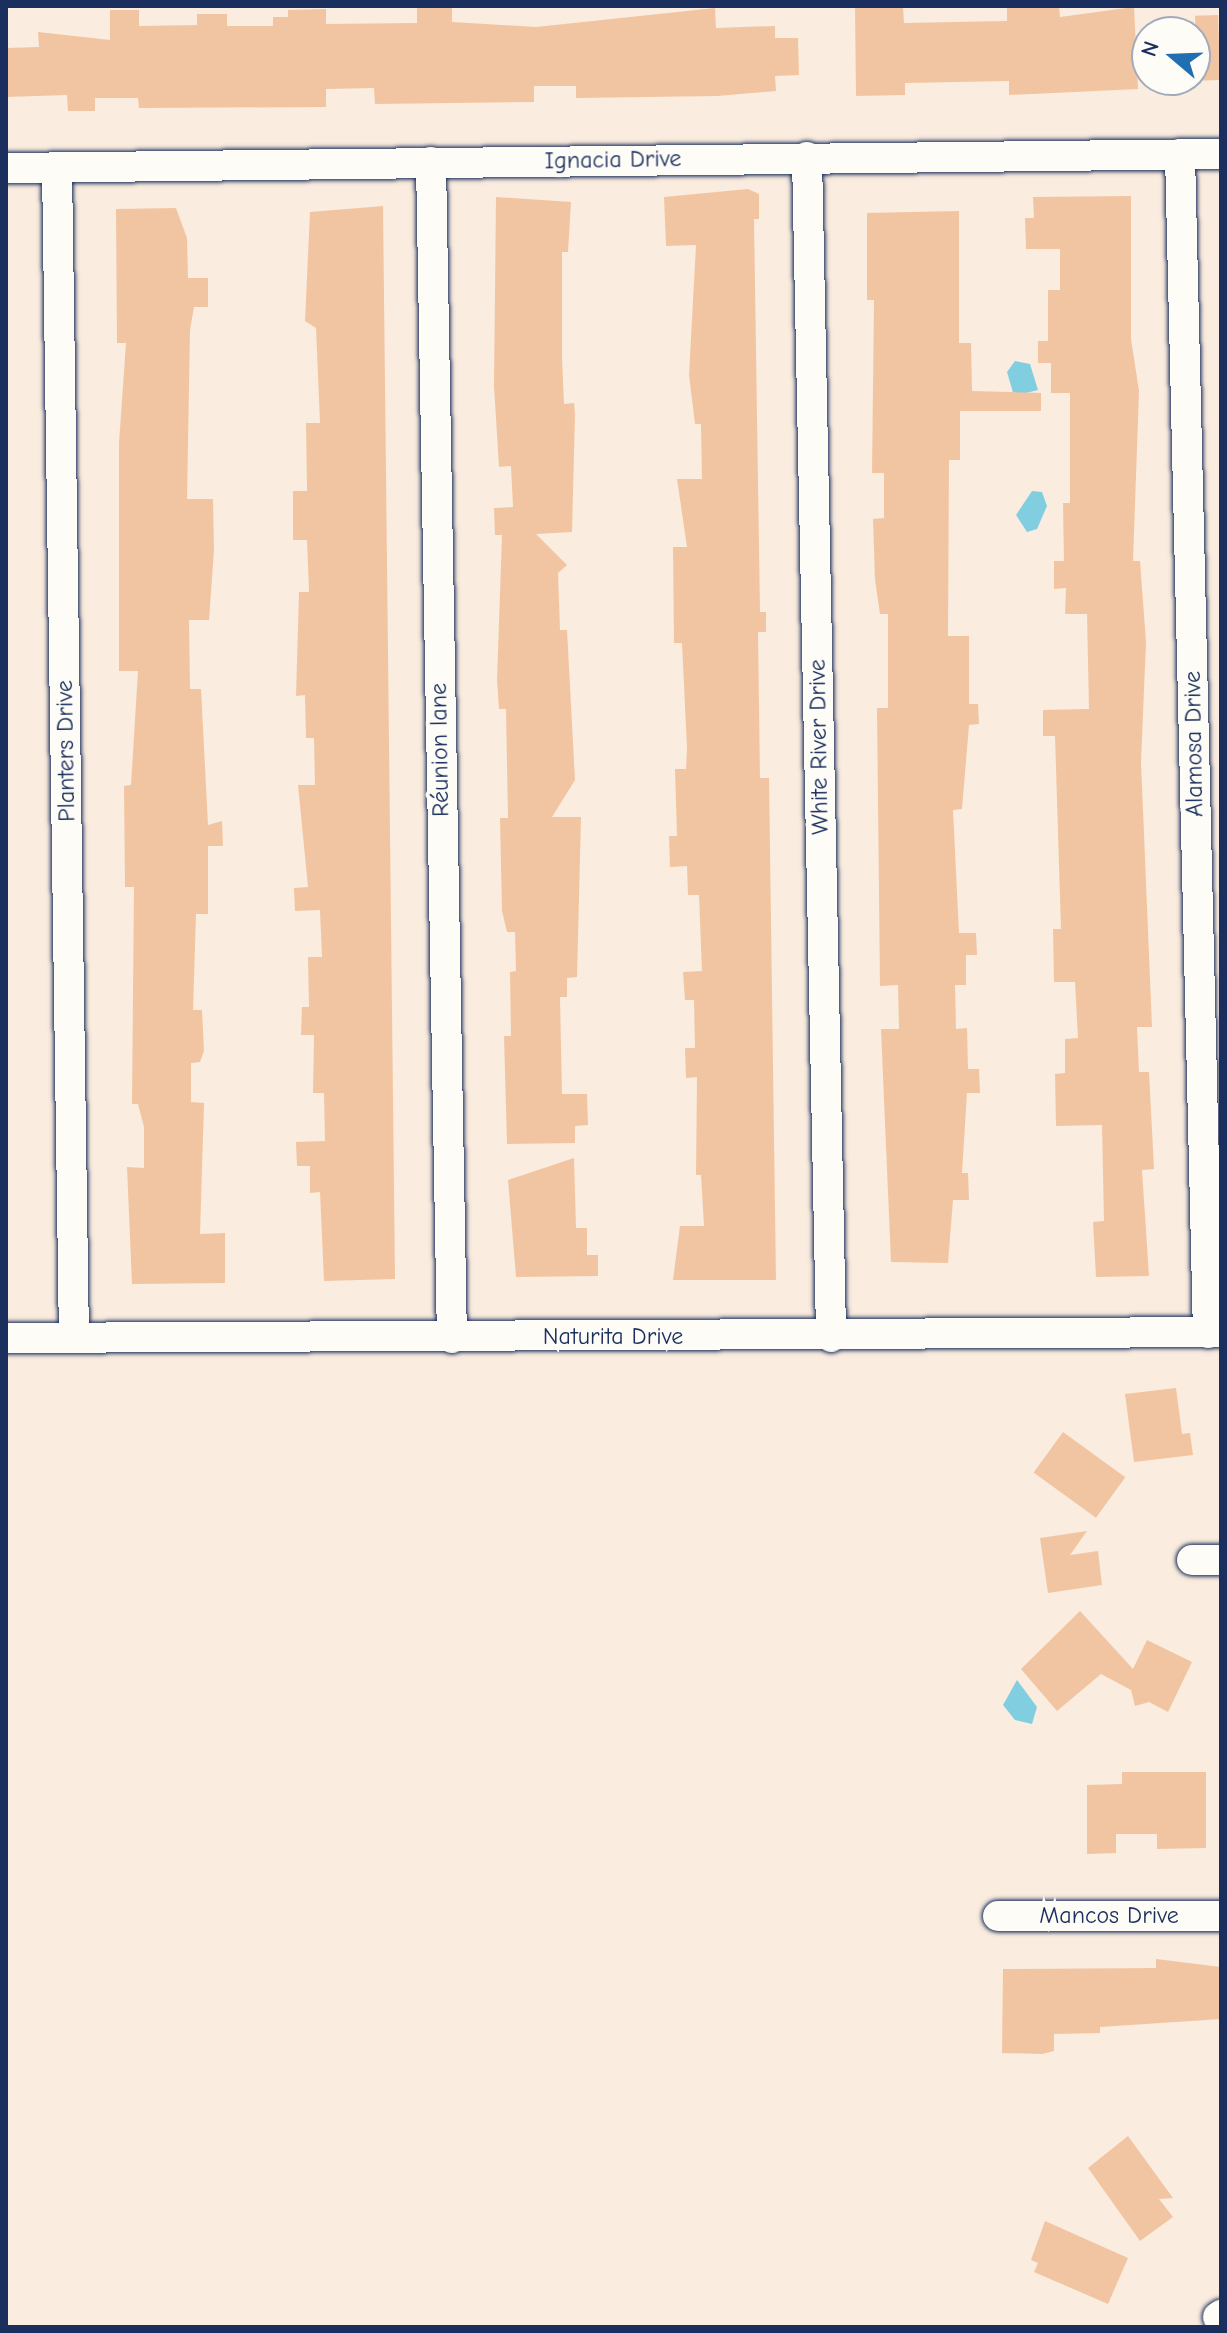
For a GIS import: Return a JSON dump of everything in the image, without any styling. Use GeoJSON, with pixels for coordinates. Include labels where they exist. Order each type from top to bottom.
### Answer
{"type":"FeatureCollection","features":[{"type":"Feature","properties":{"kind":"street","name":"Alamosa Drive"},"geometry":{"type":"LineString","coordinates":[[1180,154],[1215,1332]]}},
{"type":"Feature","properties":{"kind":"street","name":"Ignacia Drive"},"geometry":{"type":"LineString","coordinates":[[6,168],[1221,154]]}},
{"type":"Feature","properties":{"kind":"street","name":"White River Drive"},"geometry":{"type":"LineString","coordinates":[[807,157],[831,1337]]}},
{"type":"Feature","properties":{"kind":"street","name":"Réunion lane"},"geometry":{"type":"LineString","coordinates":[[431,162],[452,1338]]}},
{"type":"Feature","properties":{"kind":"street","name":"Planters Drive"},"geometry":{"type":"LineString","coordinates":[[57,167],[74,1335]]}},
{"type":"Feature","properties":{"kind":"street","name":"Naturita Drive"},"geometry":{"type":"LineString","coordinates":[[6,1338],[74,1335],[831,1337],[1215,1332]]}},
{"type":"Feature","properties":{"kind":"street","name":"Mancos Drive"},"geometry":{"type":"LineString","coordinates":[[998,1916],[1221,1916]]}},
{"type":"Feature","properties":{"kind":"water"},"geometry":{"type":"Polygon","coordinates":[[[1015,361],[1030,364],[1038,390],[1014,396],[1007,372],[1015,361]]]}},
{"type":"Feature","properties":{"kind":"water"},"geometry":{"type":"Polygon","coordinates":[[[1032,491],[1042,492],[1047,506],[1037,529],[1027,532],[1016,515],[1032,491]]]}},
{"type":"Feature","properties":{"kind":"water"},"geometry":{"type":"Polygon","coordinates":[[[1017,1680],[1037,1707],[1032,1724],[1015,1720],[1003,1705],[1017,1680]]]}},
{"type":"Feature","properties":{"kind":"building"},"geometry":{"type":"Polygon","coordinates":[[[417,6],[452,6],[452,22],[536,27],[715,8],[716,28],[775,26],[775,38],[798,38],[799,75],[775,76],[776,91],[717,96],[576,98],[576,86],[534,86],[534,102],[375,104],[374,88],[326,89],[326,107],[139,108],[138,98],[95,98],[95,111],[68,111],[67,95],[6,97],[6,48],[39,47],[38,32],[110,40],[110,10],[139,10],[139,26],[197,25],[197,14],[227,14],[227,26],[273,26],[273,17],[288,17],[288,10],[326,9],[326,24],[417,23],[417,6]]]}},
{"type":"Feature","properties":{"kind":"building"},"geometry":{"type":"Polygon","coordinates":[[[855,6],[903,6],[904,23],[1007,21],[1007,6],[1059,6],[1060,17],[1134,7],[1134,16],[1131,16],[1131,89],[1009,95],[1009,81],[905,83],[905,95],[856,96],[855,6]]]}},
{"type":"Feature","properties":{"kind":"building"},"geometry":{"type":"Polygon","coordinates":[[[1218,15],[1220,80],[1211,80],[1211,16],[1195,16],[1218,15]]]}},
{"type":"Feature","properties":{"kind":"building"},"geometry":{"type":"Polygon","coordinates":[[[748,189],[759,194],[759,219],[754,219],[760,612],[766,612],[766,632],[758,632],[760,778],[769,778],[776,1280],[673,1280],[680,1226],[704,1226],[701,1175],[696,1175],[697,1077],[686,1078],[685,1048],[695,1048],[694,1000],[685,1000],[683,972],[702,971],[699,895],[688,895],[687,866],[670,867],[669,836],[677,836],[675,769],[686,769],[687,748],[682,643],[674,643],[673,547],[687,547],[677,479],[702,479],[701,424],[695,424],[689,375],[696,245],[666,246],[664,197],[748,189]]]}},
{"type":"Feature","properties":{"kind":"building"},"geometry":{"type":"Polygon","coordinates":[[[1131,196],[1131,339],[1139,391],[1133,561],[1140,561],[1146,642],[1141,762],[1152,1027],[1137,1027],[1139,1072],[1149,1072],[1154,1169],[1142,1170],[1149,1276],[1096,1277],[1093,1222],[1104,1221],[1102,1125],[1056,1126],[1055,1074],[1065,1073],[1065,1039],[1078,1038],[1075,982],[1054,982],[1053,929],[1061,929],[1055,736],[1043,736],[1043,710],[1089,709],[1087,614],[1065,614],[1066,588],[1054,589],[1054,561],[1064,561],[1063,503],[1070,503],[1070,393],[1051,393],[1051,363],[1038,363],[1038,341],[1048,341],[1048,290],[1060,290],[1060,249],[1026,249],[1025,218],[1034,218],[1033,197],[1131,196]]]}},
{"type":"Feature","properties":{"kind":"building"},"geometry":{"type":"Polygon","coordinates":[[[496,197],[571,202],[568,252],[562,252],[562,358],[564,404],[574,403],[575,414],[572,532],[536,534],[567,565],[558,573],[560,630],[567,630],[575,780],[552,817],[581,817],[577,977],[567,978],[567,997],[560,997],[562,1094],[587,1094],[588,1125],[575,1126],[575,1143],[507,1144],[504,1036],[511,1036],[510,972],[516,971],[515,932],[507,932],[502,911],[500,818],[508,818],[506,709],[499,709],[497,680],[502,535],[495,535],[494,508],[513,507],[511,466],[499,467],[494,386],[496,197]]]}},
{"type":"Feature","properties":{"kind":"building"},"geometry":{"type":"Polygon","coordinates":[[[383,206],[395,1279],[324,1281],[320,1192],[310,1193],[310,1166],[297,1166],[296,1142],[325,1141],[324,1093],[313,1093],[314,1035],[301,1035],[302,1007],[309,1007],[308,957],[322,957],[320,910],[295,911],[294,888],[308,887],[298,785],[315,785],[314,738],[306,738],[305,695],[296,696],[299,592],[309,592],[307,540],[293,540],[293,491],[307,491],[306,423],[320,423],[316,328],[305,321],[310,212],[383,206]]]}},
{"type":"Feature","properties":{"kind":"building"},"geometry":{"type":"Polygon","coordinates":[[[176,208],[187,238],[188,278],[208,278],[208,307],[194,307],[190,330],[187,499],[213,499],[214,550],[209,620],[189,620],[190,689],[201,689],[208,825],[222,821],[223,846],[208,846],[208,914],[196,914],[193,1010],[202,1010],[204,1051],[200,1062],[191,1063],[191,1102],[204,1103],[200,1234],[225,1233],[225,1283],[132,1284],[127,1167],[144,1168],[144,1127],[138,1104],[132,1104],[134,887],[125,887],[124,786],[131,785],[138,671],[119,671],[119,443],[126,343],[117,343],[116,209],[176,208]]]}},
{"type":"Feature","properties":{"kind":"building"},"geometry":{"type":"Polygon","coordinates":[[[959,211],[959,343],[971,343],[972,391],[1041,393],[1041,411],[960,411],[960,460],[949,460],[948,636],[969,636],[969,704],[978,704],[979,724],[969,725],[962,809],[953,810],[959,933],[976,933],[977,955],[966,955],[966,985],[955,985],[956,1029],[967,1028],[968,1069],[979,1069],[980,1093],[967,1093],[962,1173],[968,1173],[969,1200],[953,1200],[948,1263],[891,1262],[881,1029],[899,1029],[898,985],[880,986],[877,708],[888,708],[888,614],[880,614],[875,580],[873,519],[884,518],[884,473],[872,473],[874,300],[867,300],[867,213],[959,211]]]}},
{"type":"Feature","properties":{"kind":"building"},"geometry":{"type":"Polygon","coordinates":[[[574,1158],[576,1228],[587,1228],[587,1255],[598,1255],[598,1276],[516,1277],[508,1180],[574,1158]]]}},
{"type":"Feature","properties":{"kind":"building"},"geometry":{"type":"Polygon","coordinates":[[[1176,1388],[1182,1434],[1190,1433],[1193,1455],[1134,1462],[1125,1394],[1176,1388]]]}},
{"type":"Feature","properties":{"kind":"building"},"geometry":{"type":"Polygon","coordinates":[[[1063,1432],[1125,1477],[1096,1518],[1034,1472],[1063,1432]]]}},
{"type":"Feature","properties":{"kind":"building"},"geometry":{"type":"Polygon","coordinates":[[[1087,1531],[1070,1555],[1098,1551],[1102,1585],[1048,1593],[1040,1538],[1087,1531]]]}},
{"type":"Feature","properties":{"kind":"building"},"geometry":{"type":"Polygon","coordinates":[[[1080,1611],[1133,1669],[1147,1640],[1192,1662],[1168,1712],[1149,1702],[1135,1706],[1131,1690],[1101,1674],[1057,1711],[1021,1669],[1080,1611]]]}},
{"type":"Feature","properties":{"kind":"building"},"geometry":{"type":"Polygon","coordinates":[[[1122,1772],[1206,1772],[1206,1848],[1157,1849],[1157,1834],[1116,1834],[1116,1853],[1087,1854],[1087,1785],[1122,1784],[1122,1772]]]}},
{"type":"Feature","properties":{"kind":"building"},"geometry":{"type":"Polygon","coordinates":[[[1156,1959],[1221,1967],[1221,2019],[1100,2027],[1100,2033],[1054,2034],[1054,2051],[1042,2054],[1002,2053],[1003,1969],[1156,1968],[1156,1959]]]}},
{"type":"Feature","properties":{"kind":"building"},"geometry":{"type":"Polygon","coordinates":[[[1128,2136],[1173,2198],[1159,2199],[1173,2217],[1140,2241],[1088,2168],[1128,2136]]]}},
{"type":"Feature","properties":{"kind":"building"},"geometry":{"type":"Polygon","coordinates":[[[1045,2221],[1128,2258],[1108,2304],[1034,2272],[1038,2263],[1031,2260],[1045,2221]]]}}]}
